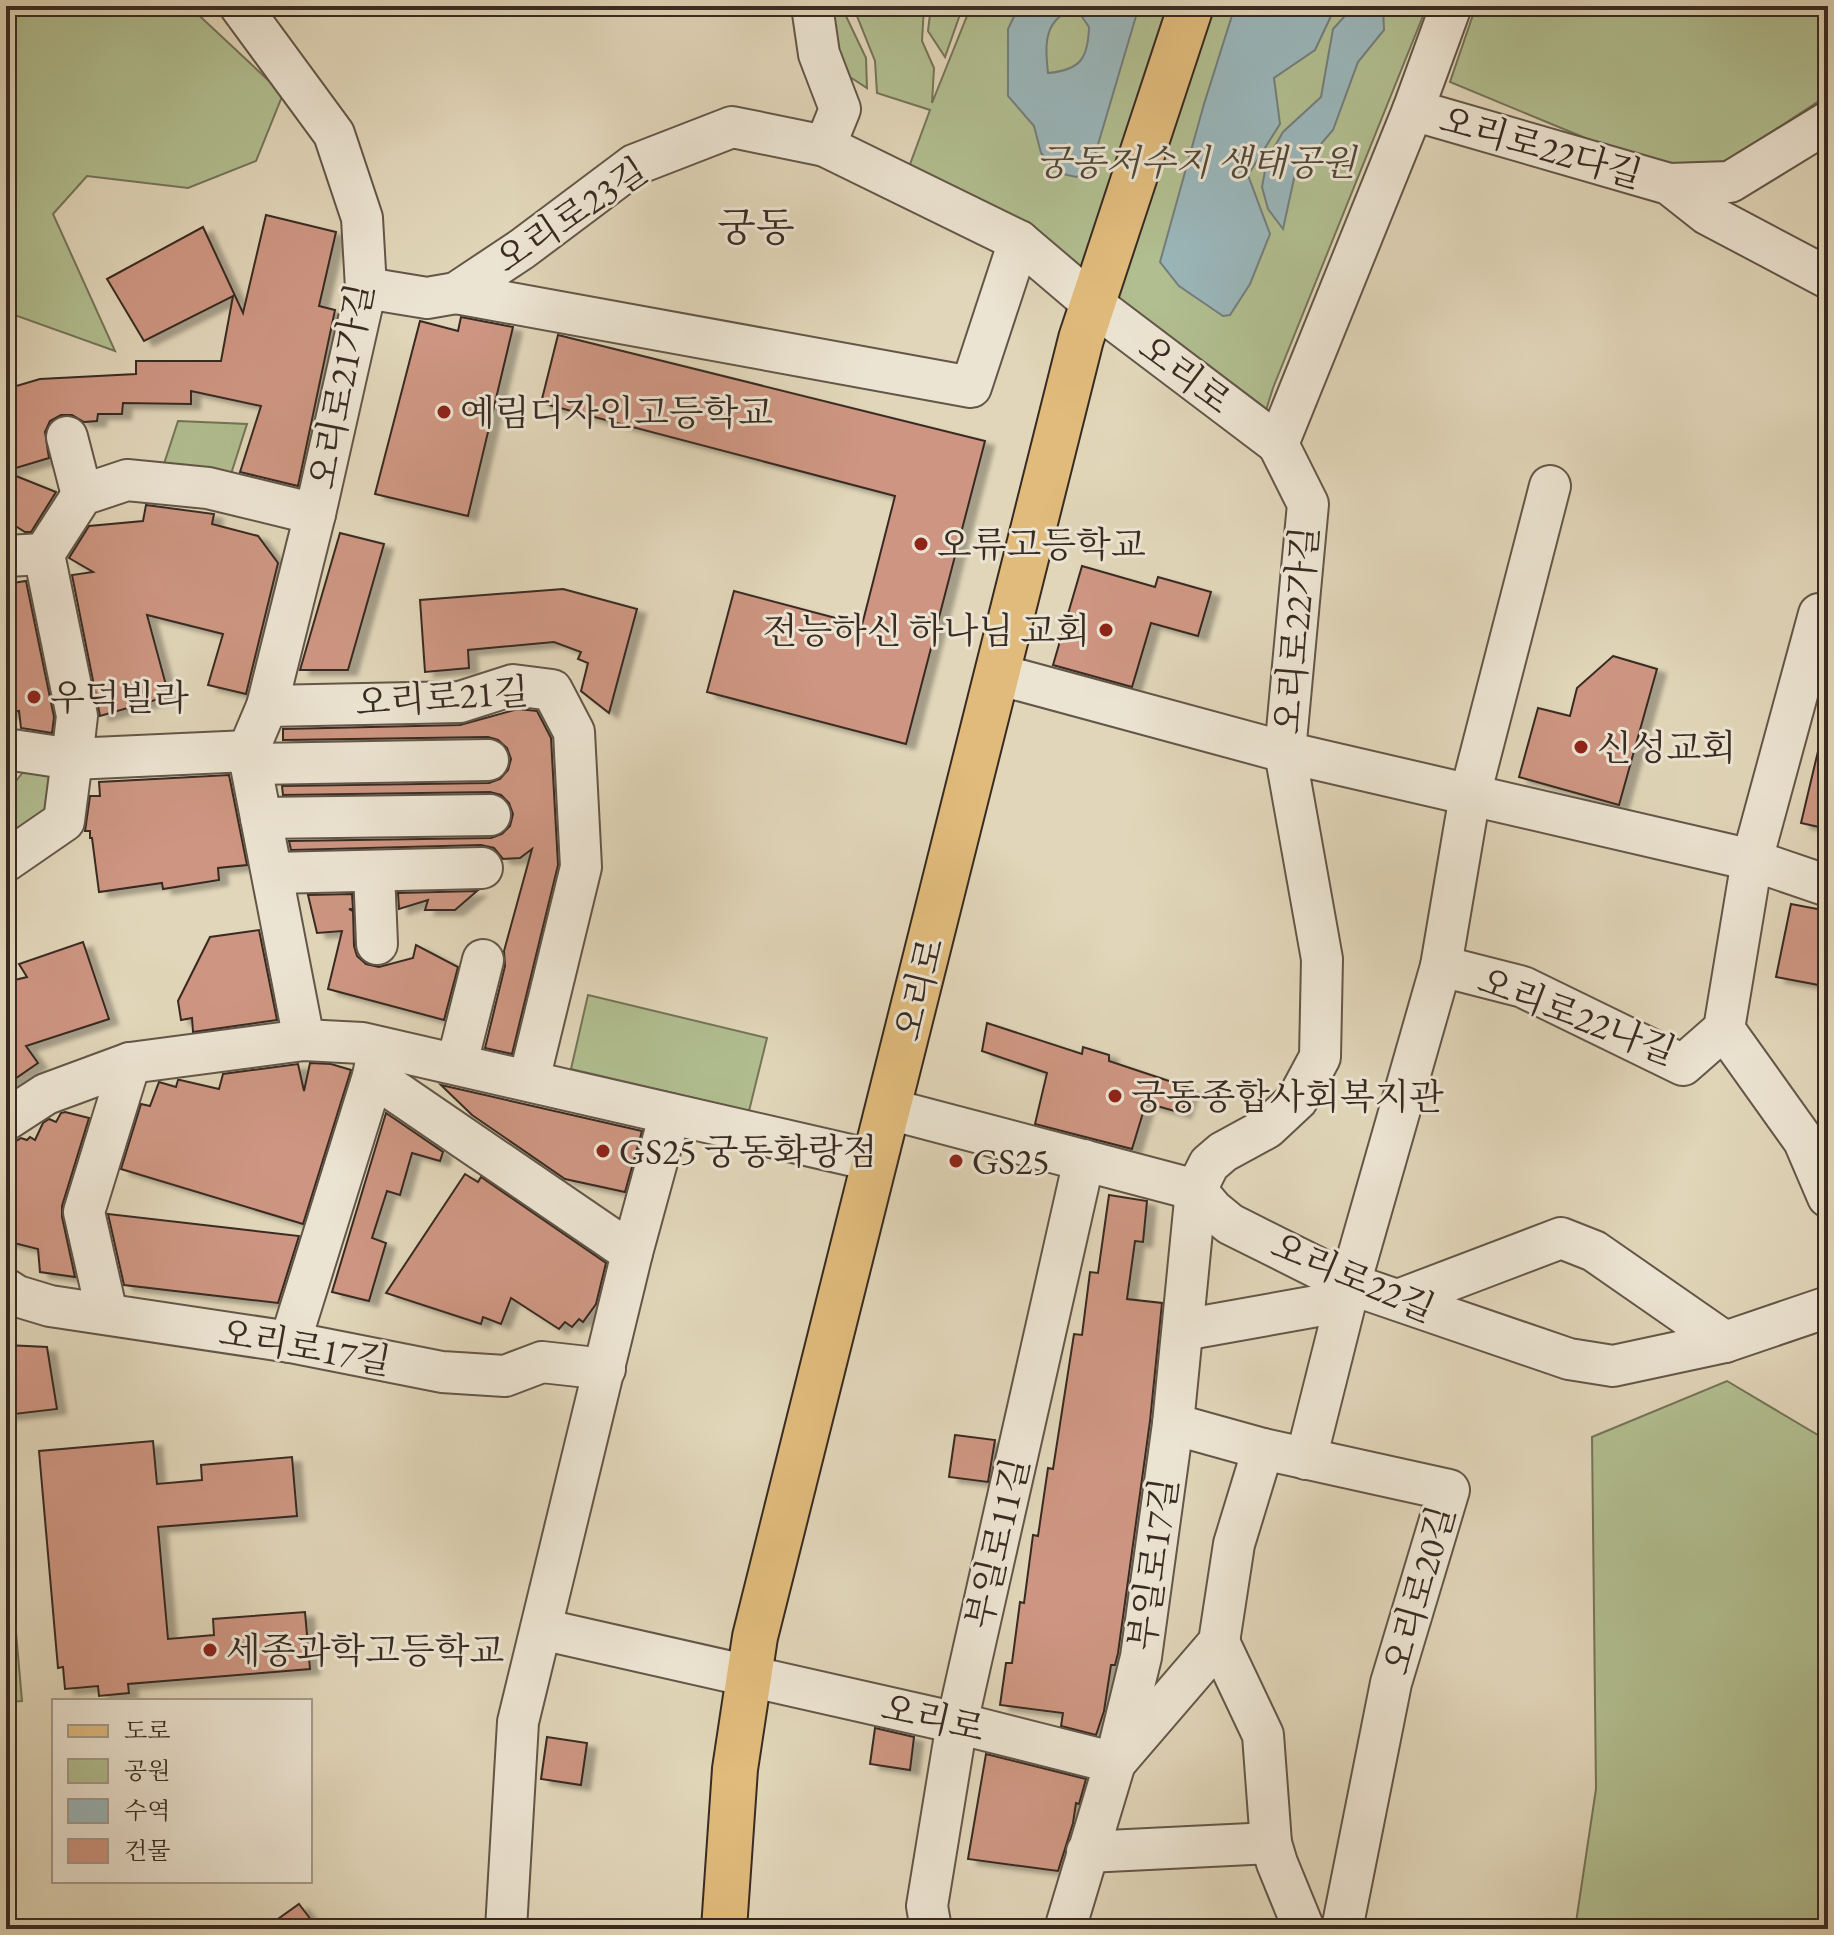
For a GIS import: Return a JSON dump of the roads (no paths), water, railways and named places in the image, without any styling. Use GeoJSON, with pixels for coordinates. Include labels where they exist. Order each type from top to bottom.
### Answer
{"type":"FeatureCollection","features":[{"type":"Feature","properties":{"kind":"main road","name":"오리로"},"geometry":{"type":"LineString","coordinates":[[724,1929],[735,1769],[755,1637],[1081,339],[1191,6]]}},
{"type":"Feature","properties":{"kind":"street","name":"오리로21가길"},"geometry":{"type":"LineString","coordinates":[[240,6],[334,134],[362,218],[366,288],[315,514],[267,706],[250,758]]}},
{"type":"Feature","properties":{"kind":"street"},"geometry":{"type":"LineString","coordinates":[[812,6],[819,54],[840,109],[825,146]]}},
{"type":"Feature","properties":{"kind":"street"},"geometry":{"type":"LineString","coordinates":[[1278,444],[1413,110],[1451,6]]}},
{"type":"Feature","properties":{"kind":"street","name":"오리로22다길"},"geometry":{"type":"LineString","coordinates":[[1413,110],[1669,184],[1730,182],[1828,122]]}},
{"type":"Feature","properties":{"kind":"street","name":"오리로23길"},"geometry":{"type":"LineString","coordinates":[[366,288],[427,298],[456,293],[522,249],[634,165],[732,127],[825,146],[1019,241],[1093,304]]}},
{"type":"Feature","properties":{"kind":"street","name":"오리로22다길"},"geometry":{"type":"LineString","coordinates":[[1669,184],[1707,214],[1828,278]]}},
{"type":"Feature","properties":{"kind":"street"},"geometry":{"type":"LineString","coordinates":[[456,293],[971,387],[1019,241]]}},
{"type":"Feature","properties":{"kind":"street","name":"오리로"},"geometry":{"type":"LineString","coordinates":[[1093,304],[1278,444]]}},
{"type":"Feature","properties":{"kind":"street"},"geometry":{"type":"LineString","coordinates":[[6,861],[64,821],[77,716],[25,555],[82,495],[67,437]]}},
{"type":"Feature","properties":{"kind":"street","name":"오리로22가길"},"geometry":{"type":"LineString","coordinates":[[1196,1190],[1209,1164],[1223,1152],[1267,1128],[1297,1100],[1320,1057],[1322,959],[1285,752],[1308,504],[1278,444]]}},
{"type":"Feature","properties":{"kind":"street","name":"오리로21가길"},"geometry":{"type":"LineString","coordinates":[[82,495],[127,480],[208,488],[315,514]]}},
{"type":"Feature","properties":{"kind":"street","name":"오리로22나길"},"geometry":{"type":"LineString","coordinates":[[1306,1459],[1348,1292],[1441,966],[1470,795],[1550,486]]}},
{"type":"Feature","properties":{"kind":"street","name":"오리로22나길"},"geometry":{"type":"LineString","coordinates":[[1441,966],[1523,987],[1683,1065],[1724,1029],[1752,860],[1819,614],[1828,616]]}},
{"type":"Feature","properties":{"kind":"street"},"geometry":{"type":"LineString","coordinates":[[997,674],[1285,752],[1752,860],[1828,886]]}},
{"type":"Feature","properties":{"kind":"street","name":"오리로21길"},"geometry":{"type":"LineString","coordinates":[[267,706],[460,702],[513,685],[552,690],[574,732],[581,867],[529,1080]]}},
{"type":"Feature","properties":{"kind":"street"},"geometry":{"type":"LineString","coordinates":[[6,749],[72,759],[488,760]]}},
{"type":"Feature","properties":{"kind":"street"},"geometry":{"type":"LineString","coordinates":[[250,758],[304,1040]]}},
{"type":"Feature","properties":{"kind":"street"},"geometry":{"type":"LineString","coordinates":[[377,944],[395,816],[387,762]]}},
{"type":"Feature","properties":{"kind":"street"},"geometry":{"type":"LineString","coordinates":[[261,818],[490,815]]}},
{"type":"Feature","properties":{"kind":"street"},"geometry":{"type":"LineString","coordinates":[[273,873],[482,868]]}},
{"type":"Feature","properties":{"kind":"street"},"geometry":{"type":"LineString","coordinates":[[457,1063],[483,960]]}},
{"type":"Feature","properties":{"kind":"street"},"geometry":{"type":"LineString","coordinates":[[1724,1029],[1804,1141],[1828,1197]]}},
{"type":"Feature","properties":{"kind":"street"},"geometry":{"type":"LineString","coordinates":[[6,1120],[46,1094],[130,1063],[304,1040],[376,1060],[457,1063],[876,1161]]}},
{"type":"Feature","properties":{"kind":"street"},"geometry":{"type":"LineString","coordinates":[[376,1060],[632,1253]]}},
{"type":"Feature","properties":{"kind":"street"},"geometry":{"type":"LineString","coordinates":[[290,1342],[376,1060]]}},
{"type":"Feature","properties":{"kind":"street"},"geometry":{"type":"LineString","coordinates":[[107,1314],[84,1212],[130,1063]]}},
{"type":"Feature","properties":{"kind":"street"},"geometry":{"type":"LineString","coordinates":[[889,1109],[1196,1190]]}},
{"type":"Feature","properties":{"kind":"street"},"geometry":{"type":"LineString","coordinates":[[506,1929],[518,1722],[632,1253],[670,1114]]}},
{"type":"Feature","properties":{"kind":"street","name":"부일로11길"},"geometry":{"type":"LineString","coordinates":[[931,1929],[927,1906],[957,1723],[1084,1160]]}},
{"type":"Feature","properties":{"kind":"street","name":"오리로22길"},"geometry":{"type":"LineString","coordinates":[[1196,1190],[1230,1224],[1348,1292],[1398,1300],[1569,1359],[1613,1366],[1725,1342],[1828,1307]]}},
{"type":"Feature","properties":{"kind":"street","name":"부일로17길"},"geometry":{"type":"LineString","coordinates":[[1065,1929],[1115,1763],[1141,1657],[1173,1424],[1196,1190]]}},
{"type":"Feature","properties":{"kind":"street"},"geometry":{"type":"LineString","coordinates":[[1398,1300],[1561,1238],[1594,1251],[1725,1342]]}},
{"type":"Feature","properties":{"kind":"street","name":"오리로17길"},"geometry":{"type":"LineString","coordinates":[[6,1289],[17,1296],[50,1306],[290,1342],[442,1372],[505,1376],[542,1362],[605,1369]]}},
{"type":"Feature","properties":{"kind":"street"},"geometry":{"type":"LineString","coordinates":[[1183,1330],[1348,1292]]}},
{"type":"Feature","properties":{"kind":"street","name":"오리로20길"},"geometry":{"type":"LineString","coordinates":[[1173,1424],[1263,1449],[1449,1490],[1391,1683],[1342,1929]]}},
{"type":"Feature","properties":{"kind":"street"},"geometry":{"type":"LineString","coordinates":[[1115,1763],[1219,1642],[1234,1544],[1263,1449]]}},
{"type":"Feature","properties":{"kind":"street","name":"오리로"},"geometry":{"type":"LineString","coordinates":[[541,1629],[957,1723],[1115,1763]]}},
{"type":"Feature","properties":{"kind":"street"},"geometry":{"type":"LineString","coordinates":[[1219,1642],[1263,1735],[1271,1843],[1304,1929]]}},
{"type":"Feature","properties":{"kind":"street"},"geometry":{"type":"LineString","coordinates":[[1087,1852],[1271,1843]]}},
{"type":"Feature","properties":{"kind":"water"},"geometry":{"type":"Polygon","coordinates":[[[1019,6],[1139,6],[1091,168],[1076,177],[1059,173],[1041,153],[1034,126],[1008,96],[1008,29],[1019,6]],[[1076,8],[1057,19],[1048,34],[1048,73],[1068,69],[1080,60],[1087,47],[1089,27],[1076,8]]]}},
{"type":"Feature","properties":{"kind":"water"},"geometry":{"type":"Polygon","coordinates":[[[1235,6],[1342,6],[1332,14],[1315,50],[1274,78],[1280,124],[1248,175],[1270,234],[1250,284],[1230,315],[1223,316],[1179,286],[1160,262],[1235,6]]]}},
{"type":"Feature","properties":{"kind":"water"},"geometry":{"type":"Polygon","coordinates":[[[1354,6],[1383,6],[1384,30],[1358,62],[1333,130],[1295,174],[1283,229],[1268,209],[1262,187],[1267,160],[1283,132],[1321,97],[1333,29],[1354,6]]]}},
{"type":"Feature","properties":{"kind":"place","name":"예림디자인고등학교"},"geometry":{"type":"Point","coordinates":[444,412]}},
{"type":"Feature","properties":{"kind":"place","name":"오류고등학교"},"geometry":{"type":"Point","coordinates":[921,544]}},
{"type":"Feature","properties":{"kind":"place","name":"전능하신 하나님 교회"},"geometry":{"type":"Point","coordinates":[1106,630]}},
{"type":"Feature","properties":{"kind":"place","name":"우덕빌라"},"geometry":{"type":"Point","coordinates":[34,697]}},
{"type":"Feature","properties":{"kind":"place","name":"신성교회"},"geometry":{"type":"Point","coordinates":[1581,747]}},
{"type":"Feature","properties":{"kind":"place","name":"궁동종합사회복지관"},"geometry":{"type":"Point","coordinates":[1115,1096]}},
{"type":"Feature","properties":{"kind":"place","name":"GS25 궁동화랑점"},"geometry":{"type":"Point","coordinates":[603,1151]}},
{"type":"Feature","properties":{"kind":"place","name":"GS25"},"geometry":{"type":"Point","coordinates":[956,1161]}},
{"type":"Feature","properties":{"kind":"place","name":"세종과학고등학교"},"geometry":{"type":"Point","coordinates":[210,1650]}},
{"type":"Feature","properties":{"kind":"district","name":"궁동"},"geometry":{"type":"Point","coordinates":[756,227]}},
{"type":"Feature","properties":{"kind":"park label","name":"궁동저수지 생태공원"},"geometry":{"type":"Point","coordinates":[1196,162]}}]}
